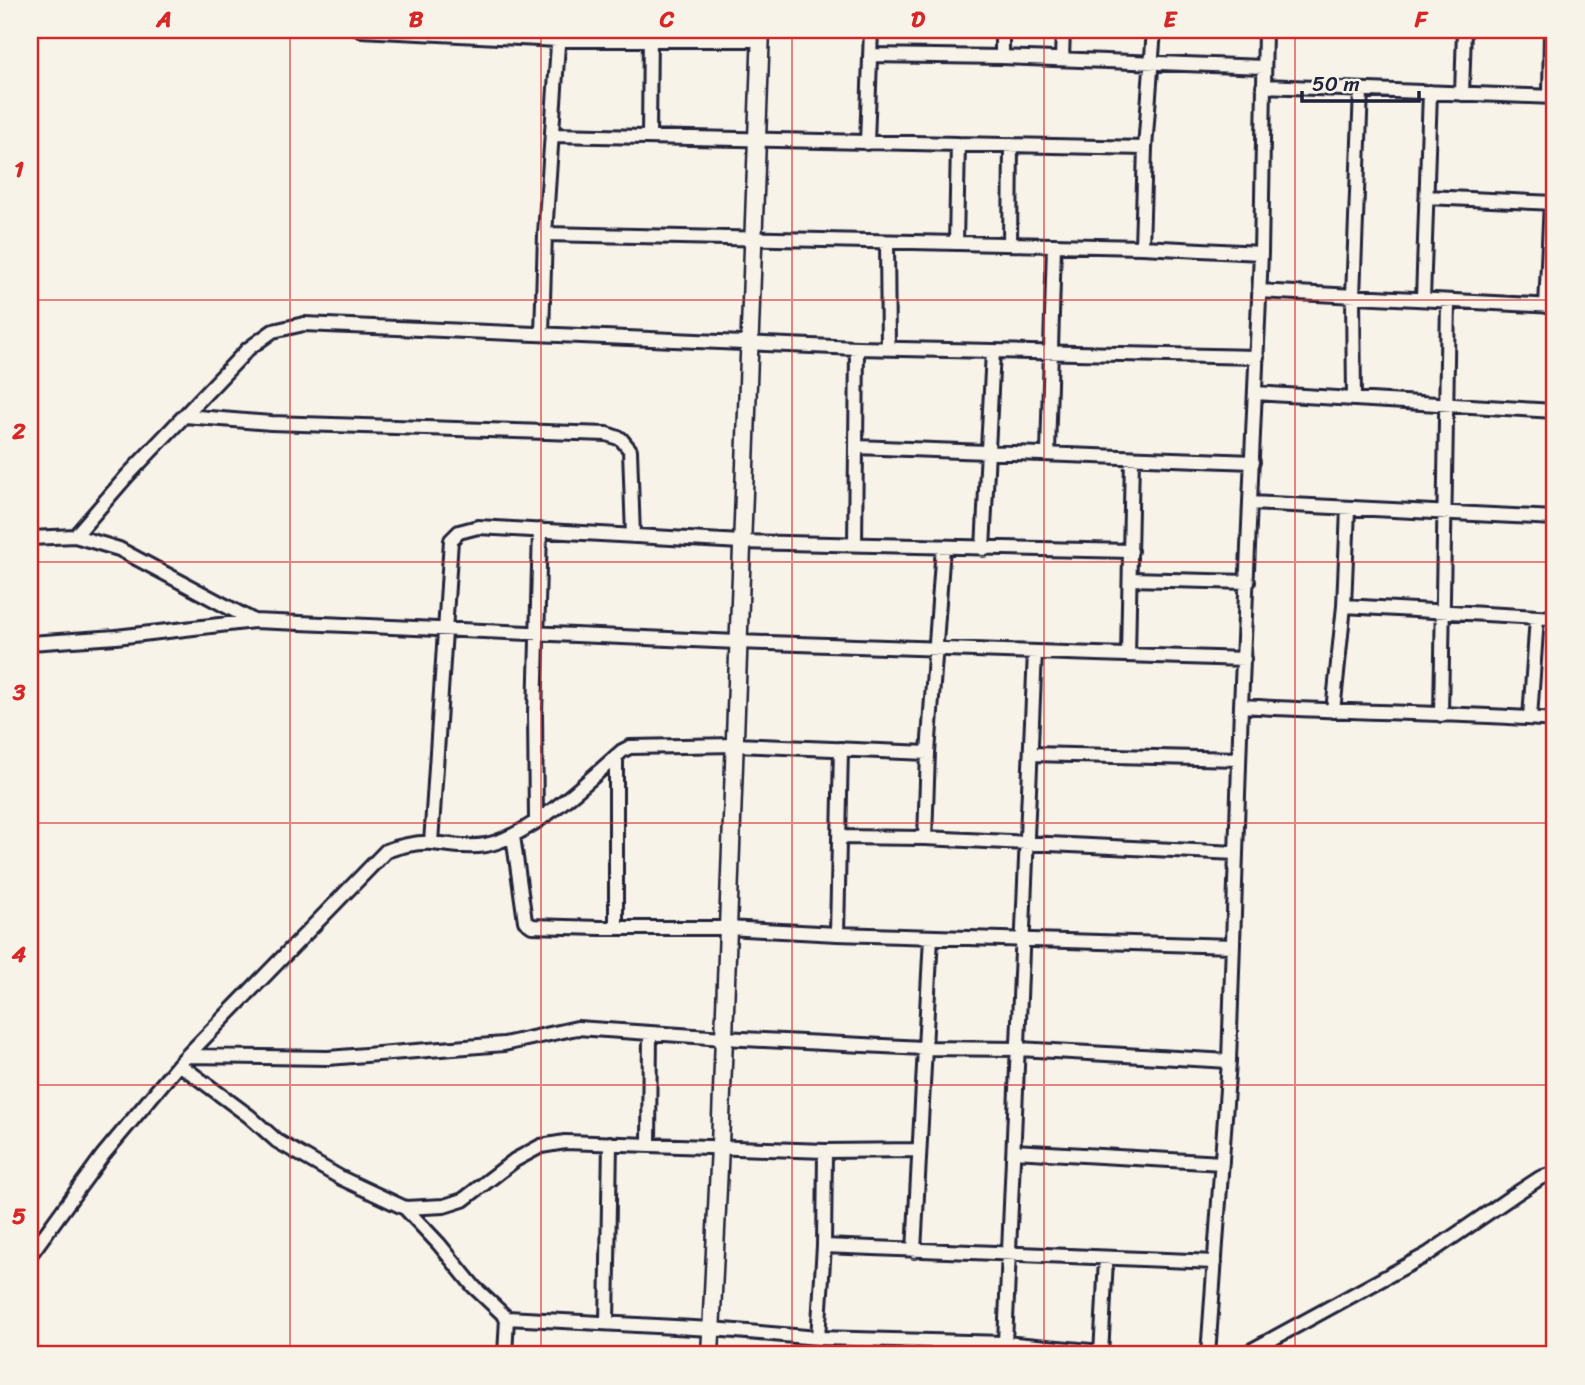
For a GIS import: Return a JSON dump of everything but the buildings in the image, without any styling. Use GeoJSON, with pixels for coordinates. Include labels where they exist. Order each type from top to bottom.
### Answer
{"type":"FeatureCollection","features":[{"type":"Feature","properties":{"kind":"street"},"geometry":{"type":"LineString","coordinates":[[360,30],[559,35],[761,35],[710,1355]]}},
{"type":"Feature","properties":{"kind":"street"},"geometry":{"type":"LineString","coordinates":[[867,143],[871,30]]}},
{"type":"Feature","properties":{"kind":"street"},"geometry":{"type":"LineString","coordinates":[[1002,30],[1002,57]]}},
{"type":"Feature","properties":{"kind":"street"},"geometry":{"type":"LineString","coordinates":[[1062,59],[1063,30]]}},
{"type":"Feature","properties":{"kind":"street"},"geometry":{"type":"LineString","coordinates":[[1142,247],[1145,148],[1154,30]]}},
{"type":"Feature","properties":{"kind":"street"},"geometry":{"type":"LineString","coordinates":[[1208,1355],[1229,1061],[1261,253],[1265,30]]}},
{"type":"Feature","properties":{"kind":"street"},"geometry":{"type":"LineString","coordinates":[[1462,94],[1464,30]]}},
{"type":"Feature","properties":{"kind":"street"},"geometry":{"type":"LineString","coordinates":[[1263,86],[1553,97],[1551,30]]}},
{"type":"Feature","properties":{"kind":"street"},"geometry":{"type":"LineString","coordinates":[[542,334],[545,234],[559,35]]}},
{"type":"Feature","properties":{"kind":"street"},"geometry":{"type":"LineString","coordinates":[[649,137],[650,35]]}},
{"type":"Feature","properties":{"kind":"street"},"geometry":{"type":"LineString","coordinates":[[870,55],[1264,67]]}},
{"type":"Feature","properties":{"kind":"street"},"geometry":{"type":"LineString","coordinates":[[1354,399],[1353,296],[1362,90]]}},
{"type":"Feature","properties":{"kind":"street"},"geometry":{"type":"LineString","coordinates":[[1423,299],[1430,92]]}},
{"type":"Feature","properties":{"kind":"street"},"geometry":{"type":"LineString","coordinates":[[553,135],[1145,148]]}},
{"type":"Feature","properties":{"kind":"street"},"geometry":{"type":"LineString","coordinates":[[956,243],[958,144]]}},
{"type":"Feature","properties":{"kind":"street"},"geometry":{"type":"LineString","coordinates":[[1010,244],[1011,145]]}},
{"type":"Feature","properties":{"kind":"street"},"geometry":{"type":"LineString","coordinates":[[1259,291],[1551,306],[1553,202],[1427,197]]}},
{"type":"Feature","properties":{"kind":"street"},"geometry":{"type":"LineString","coordinates":[[545,234],[1142,247],[1261,253]]}},
{"type":"Feature","properties":{"kind":"street"},"geometry":{"type":"LineString","coordinates":[[887,242],[888,349]]}},
{"type":"Feature","properties":{"kind":"street"},"geometry":{"type":"LineString","coordinates":[[1048,453],[1054,245]]}},
{"type":"Feature","properties":{"kind":"street"},"geometry":{"type":"LineString","coordinates":[[1441,715],[1448,301]]}},
{"type":"Feature","properties":{"kind":"street"},"geometry":{"type":"LineString","coordinates":[[75,536],[248,349],[273,331],[304,324],[857,348],[1256,357]]}},
{"type":"Feature","properties":{"kind":"street"},"geometry":{"type":"LineString","coordinates":[[855,545],[857,348]]}},
{"type":"Feature","properties":{"kind":"street"},"geometry":{"type":"LineString","coordinates":[[983,549],[993,351]]}},
{"type":"Feature","properties":{"kind":"street"},"geometry":{"type":"LineString","coordinates":[[1255,393],[1555,411]]}},
{"type":"Feature","properties":{"kind":"street"},"geometry":{"type":"LineString","coordinates":[[185,416],[271,423],[607,434],[621,439],[630,450],[634,536]]}},
{"type":"Feature","properties":{"kind":"street"},"geometry":{"type":"LineString","coordinates":[[856,447],[1253,462]]}},
{"type":"Feature","properties":{"kind":"street"},"geometry":{"type":"LineString","coordinates":[[1128,655],[1132,458]]}},
{"type":"Feature","properties":{"kind":"street"},"geometry":{"type":"LineString","coordinates":[[1251,503],[1555,518]]}},
{"type":"Feature","properties":{"kind":"street"},"geometry":{"type":"LineString","coordinates":[[1333,711],[1344,607],[1348,509]]}},
{"type":"Feature","properties":{"kind":"street"},"geometry":{"type":"LineString","coordinates":[[431,843],[451,540],[459,532],[478,527],[741,542],[1131,551]]}},
{"type":"Feature","properties":{"kind":"street"},"geometry":{"type":"LineString","coordinates":[[536,820],[534,715],[540,530]]}},
{"type":"Feature","properties":{"kind":"street"},"geometry":{"type":"LineString","coordinates":[[30,538],[75,536],[119,549],[254,621]]}},
{"type":"Feature","properties":{"kind":"street"},"geometry":{"type":"LineString","coordinates":[[925,838],[928,752],[943,547]]}},
{"type":"Feature","properties":{"kind":"street"},"geometry":{"type":"LineString","coordinates":[[1130,579],[1248,582]]}},
{"type":"Feature","properties":{"kind":"street"},"geometry":{"type":"LineString","coordinates":[[1344,607],[1555,618]]}},
{"type":"Feature","properties":{"kind":"street"},"geometry":{"type":"LineString","coordinates":[[1530,718],[1536,617]]}},
{"type":"Feature","properties":{"kind":"street"},"geometry":{"type":"LineString","coordinates":[[30,643],[116,637],[254,621],[738,642],[1244,659]]}},
{"type":"Feature","properties":{"kind":"street"},"geometry":{"type":"LineString","coordinates":[[1005,1343],[1035,652]]}},
{"type":"Feature","properties":{"kind":"street"},"geometry":{"type":"LineString","coordinates":[[1241,706],[1495,715],[1555,720]]}},
{"type":"Feature","properties":{"kind":"street"},"geometry":{"type":"LineString","coordinates":[[30,1255],[103,1155],[183,1060],[386,851],[400,846],[431,843],[450,847],[486,845],[513,836],[556,807],[630,747],[734,745],[928,752]]}},
{"type":"Feature","properties":{"kind":"street"},"geometry":{"type":"LineString","coordinates":[[837,934],[841,749]]}},
{"type":"Feature","properties":{"kind":"street"},"geometry":{"type":"LineString","coordinates":[[1031,754],[1239,759]]}},
{"type":"Feature","properties":{"kind":"street"},"geometry":{"type":"LineString","coordinates":[[616,757],[616,928]]}},
{"type":"Feature","properties":{"kind":"street"},"geometry":{"type":"LineString","coordinates":[[513,836],[527,925],[727,928],[1233,946]]}},
{"type":"Feature","properties":{"kind":"street"},"geometry":{"type":"LineString","coordinates":[[839,837],[925,838],[1236,853]]}},
{"type":"Feature","properties":{"kind":"street"},"geometry":{"type":"LineString","coordinates":[[914,1251],[931,937]]}},
{"type":"Feature","properties":{"kind":"street"},"geometry":{"type":"LineString","coordinates":[[183,1060],[328,1058],[504,1045],[577,1028],[724,1038],[923,1048],[1019,1049],[1229,1061]]}},
{"type":"Feature","properties":{"kind":"street"},"geometry":{"type":"LineString","coordinates":[[649,1144],[650,1033]]}},
{"type":"Feature","properties":{"kind":"street"},"geometry":{"type":"LineString","coordinates":[[183,1060],[277,1141],[341,1178],[405,1208],[474,1287],[507,1318],[712,1329],[818,1338],[1005,1343],[1101,1354],[1106,1259]]}},
{"type":"Feature","properties":{"kind":"street"},"geometry":{"type":"LineString","coordinates":[[405,1208],[444,1206],[463,1200],[515,1160],[541,1146],[565,1142],[825,1151],[918,1150]]}},
{"type":"Feature","properties":{"kind":"street"},"geometry":{"type":"LineString","coordinates":[[607,1323],[610,1143]]}},
{"type":"Feature","properties":{"kind":"street"},"geometry":{"type":"LineString","coordinates":[[818,1338],[824,1246],[825,1151]]}},
{"type":"Feature","properties":{"kind":"street"},"geometry":{"type":"LineString","coordinates":[[1014,1151],[1222,1163]]}},
{"type":"Feature","properties":{"kind":"street"},"geometry":{"type":"LineString","coordinates":[[1242,1355],[1428,1254],[1531,1184],[1555,1173]]}},
{"type":"Feature","properties":{"kind":"street"},"geometry":{"type":"LineString","coordinates":[[824,1246],[1215,1262]]}},
{"type":"Feature","properties":{"kind":"street"},"geometry":{"type":"LineString","coordinates":[[505,1355],[507,1318]]}},
{"type":"Feature","properties":{"kind":"street"},"geometry":{"type":"LineString","coordinates":[[908,1355],[909,1341]]}}]}
